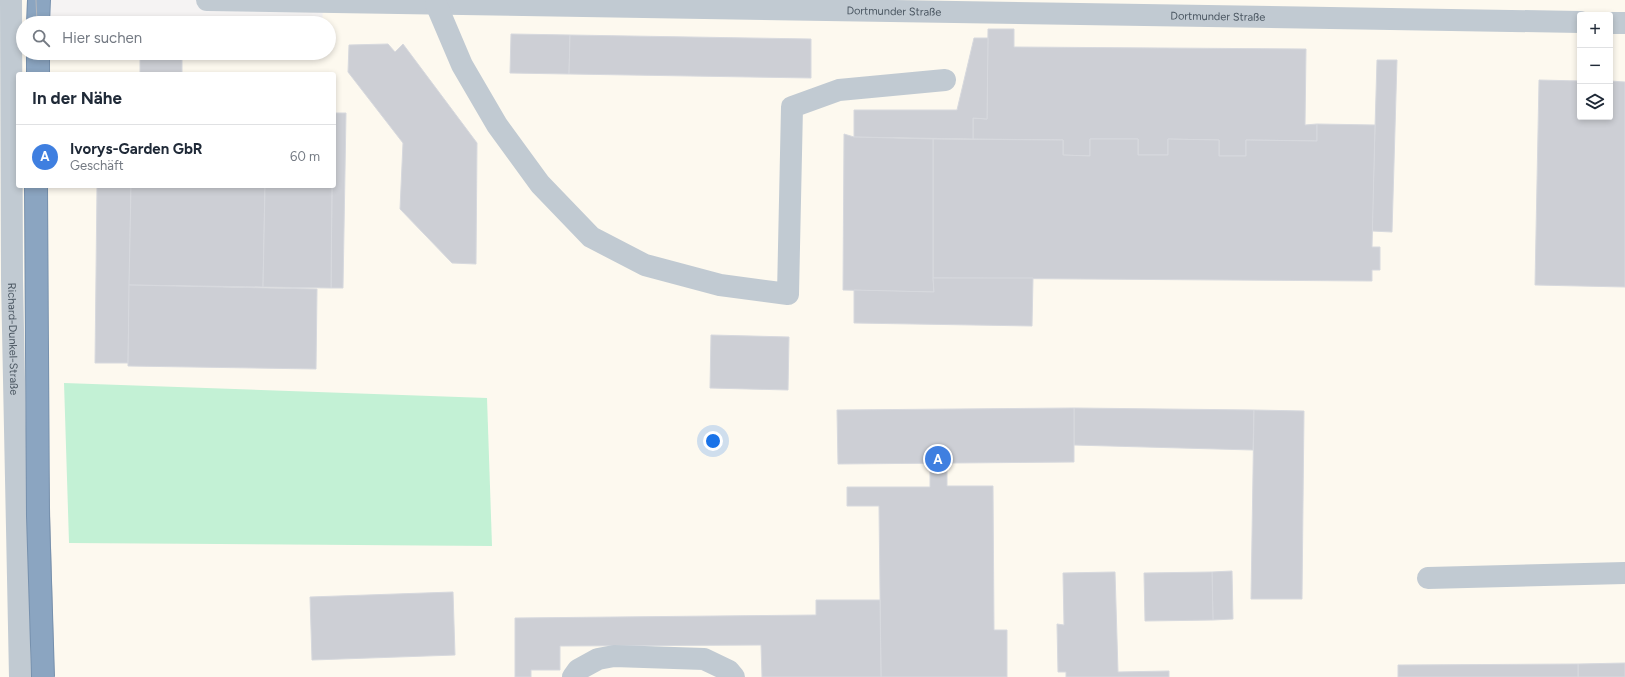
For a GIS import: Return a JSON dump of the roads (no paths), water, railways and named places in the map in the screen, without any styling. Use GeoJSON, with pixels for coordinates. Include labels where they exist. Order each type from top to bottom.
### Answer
{"type":"FeatureCollection","features":[{"type":"Feature","properties":{"kind":"highway"},"geometry":{"type":"LineString","coordinates":[[38,16],[39,0]]}},
{"type":"Feature","properties":{"kind":"highway"},"geometry":{"type":"LineString","coordinates":[[38,60],[38,72]]}},
{"type":"Feature","properties":{"kind":"highway"},"geometry":{"type":"LineString","coordinates":[[36,188],[38,516],[43,677]]}},
{"type":"Feature","properties":{"kind":"street","name":"Richard-Dunkel-Straße"},"geometry":{"type":"LineString","coordinates":[[11,0],[12,280],[9,523],[20,677]]}},
{"type":"Feature","properties":{"kind":"street","name":"Dortmunder Straße"},"geometry":{"type":"LineString","coordinates":[[207,0],[1577,22]]}},
{"type":"Feature","properties":{"kind":"street"},"geometry":{"type":"LineString","coordinates":[[436,4],[462,65],[497,125],[540,184],[591,237],[645,265],[720,285],[788,294],[792,107],[839,90],[945,80]]}},
{"type":"Feature","properties":{"kind":"street"},"geometry":{"type":"LineString","coordinates":[[1613,23],[1625,23]]}},
{"type":"Feature","properties":{"kind":"street"},"geometry":{"type":"LineString","coordinates":[[1428,578],[1625,573]]}},
{"type":"Feature","properties":{"kind":"street"},"geometry":{"type":"LineString","coordinates":[[573,677],[578,670],[598,659],[614,656],[704,659],[729,671],[734,677]]}},
{"type":"Feature","properties":{"kind":"tram line"},"geometry":{"type":"LineString","coordinates":[[36,0],[37,16]]}},
{"type":"Feature","properties":{"kind":"tram line"},"geometry":{"type":"LineString","coordinates":[[37,60],[38,72]]}},
{"type":"Feature","properties":{"kind":"tram line"},"geometry":{"type":"LineString","coordinates":[[41,188],[54,677]]}},
{"type":"Feature","properties":{"kind":"place","name":"Ivorys-Garden GbR"},"geometry":{"type":"Point","coordinates":[938,459]}}]}
